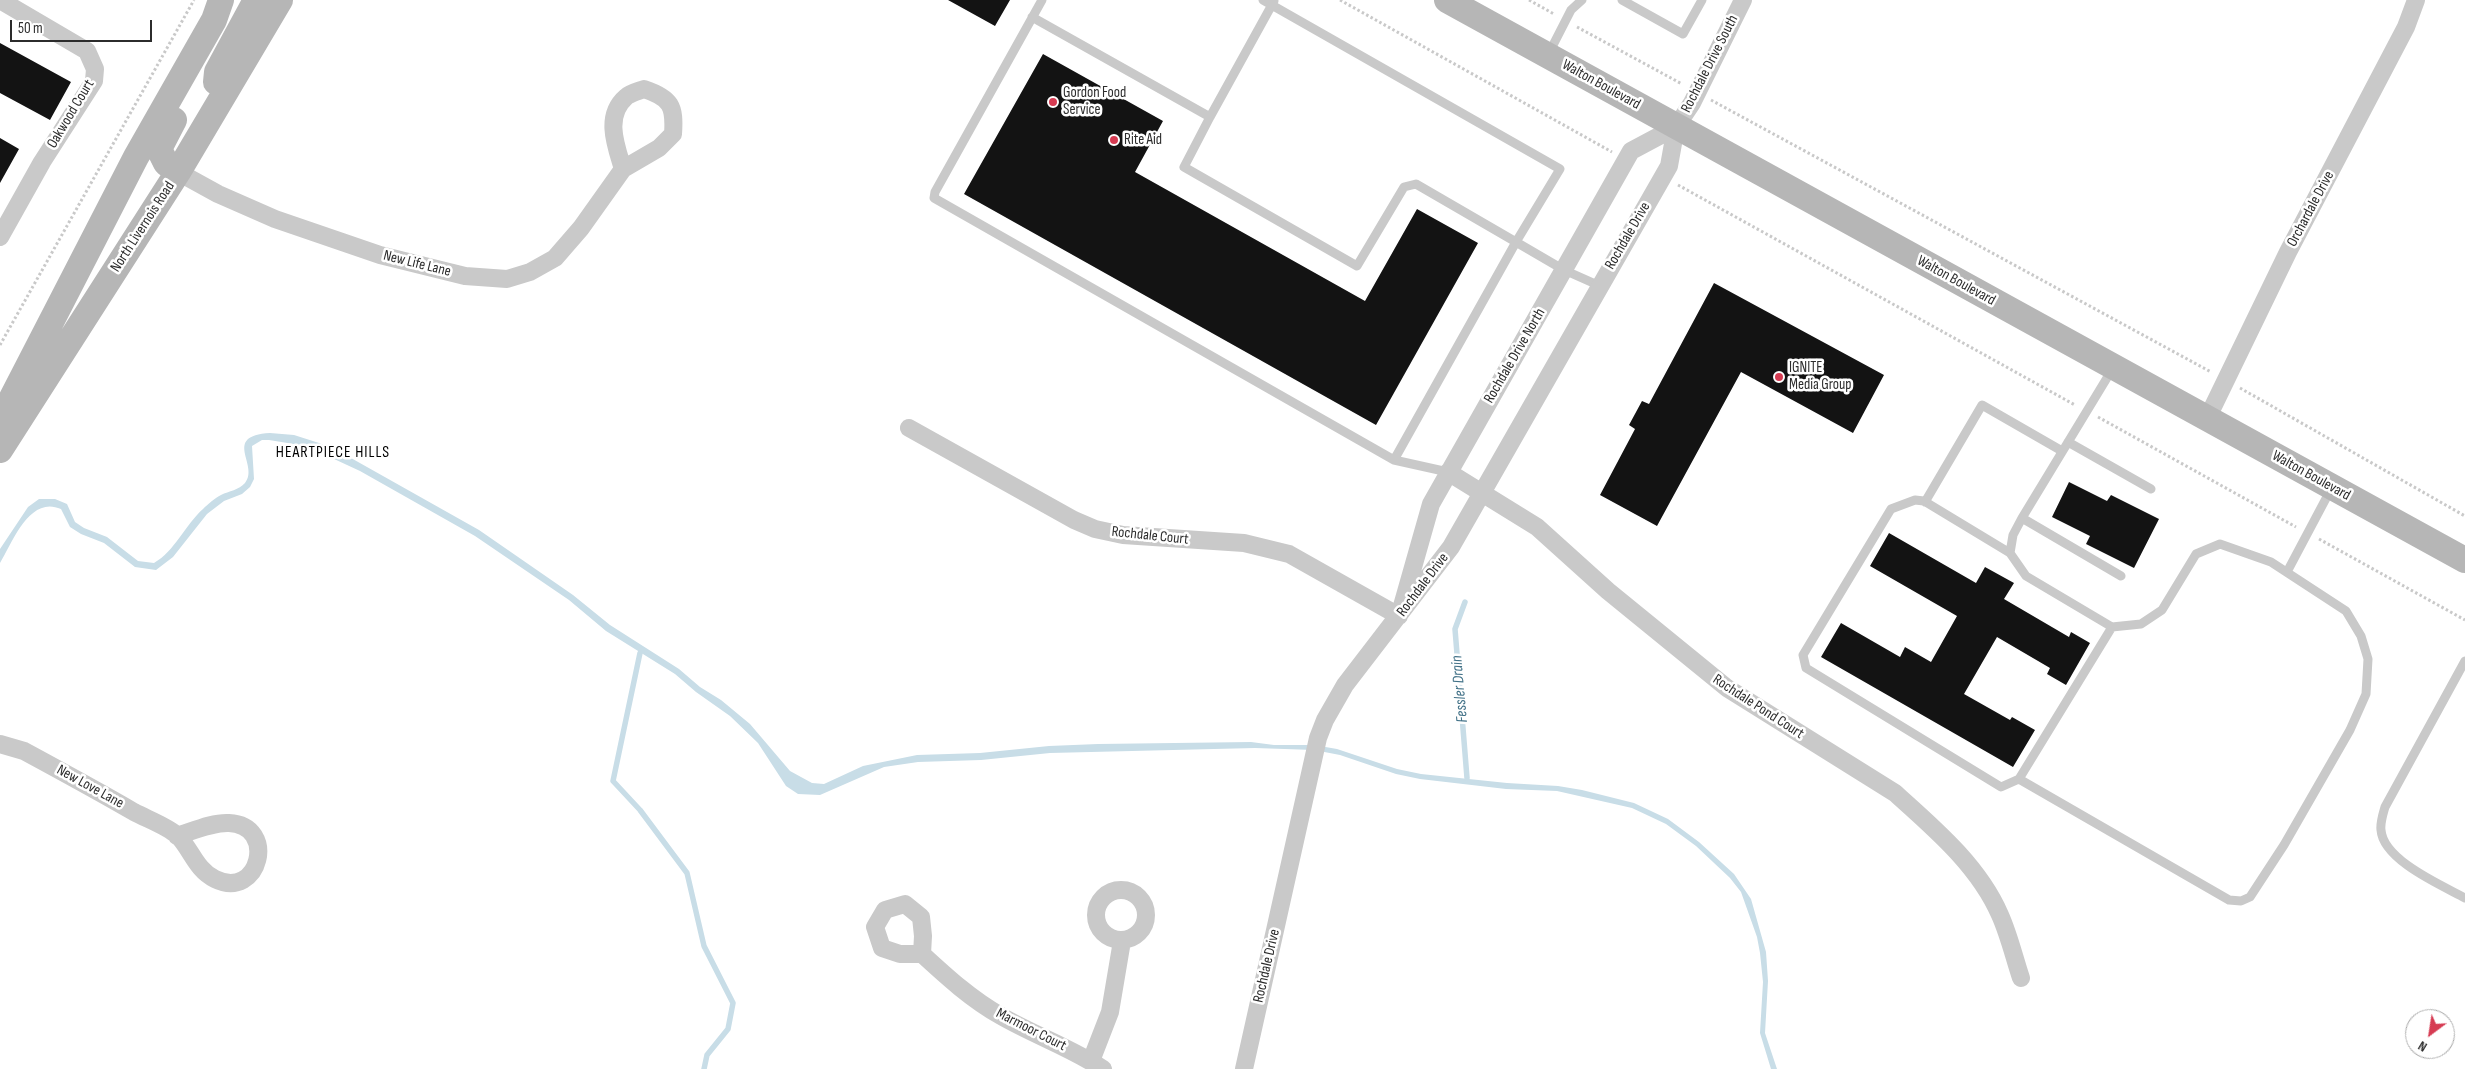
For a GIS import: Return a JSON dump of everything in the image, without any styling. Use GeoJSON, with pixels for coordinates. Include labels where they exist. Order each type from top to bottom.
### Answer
{"type":"FeatureCollection","features":[{"type":"Feature","properties":{"kind":"main road"},"geometry":{"type":"LineString","coordinates":[[212,112],[217,72],[256,0]]}},
{"type":"Feature","properties":{"kind":"main road","name":"North Livernois Road"},"geometry":{"type":"LineString","coordinates":[[0,450],[178,172],[280,0]]}},
{"type":"Feature","properties":{"kind":"main road","name":"Walton Boulevard"},"geometry":{"type":"LineString","coordinates":[[1447,0],[2207,420],[2465,560]]}},
{"type":"Feature","properties":{"kind":"main road"},"geometry":{"type":"LineString","coordinates":[[178,172],[166,163],[159,149],[190,90],[217,10]]}},
{"type":"Feature","properties":{"kind":"main road"},"geometry":{"type":"LineString","coordinates":[[0,421],[136,157],[217,10]]}},
{"type":"Feature","properties":{"kind":"street","name":"Oakwood Court"},"geometry":{"type":"LineString","coordinates":[[0,0],[87,51],[95,69],[94,81],[42,162],[0,237]]}},
{"type":"Feature","properties":{"kind":"street","name":"Rochdale Drive South"},"geometry":{"type":"LineString","coordinates":[[1676,127],[1697,92],[1743,0]]}},
{"type":"Feature","properties":{"kind":"street","name":"Orchardale Drive"},"geometry":{"type":"LineString","coordinates":[[2207,420],[2288,252],[2406,27],[2416,0]]}},
{"type":"Feature","properties":{"kind":"street","name":"New Life Lane"},"geometry":{"type":"LineString","coordinates":[[178,172],[218,194],[275,219],[380,255],[465,276],[507,279],[530,272],[555,258],[581,228],[623,169],[659,148],[673,134],[674,112],[663,95],[644,89],[626,97],[614,114],[613,133],[623,169]]}},
{"type":"Feature","properties":{"kind":"street","name":"Rochdale Drive North"},"geometry":{"type":"LineString","coordinates":[[1399,616],[1430,504],[1448,472],[1626,160],[1632,151],[1676,127]]}},
{"type":"Feature","properties":{"kind":"street","name":"Rochdale Drive"},"geometry":{"type":"LineString","coordinates":[[1244,1069],[1318,738],[1326,720],[1345,685],[1451,547],[1669,166],[1676,127]]}},
{"type":"Feature","properties":{"kind":"street","name":"Rochdale Court"},"geometry":{"type":"LineString","coordinates":[[909,428],[1074,520],[1096,529],[1123,535],[1244,543],[1289,554],[1399,616]]}},
{"type":"Feature","properties":{"kind":"street","name":"Rochdale Pond Court"},"geometry":{"type":"LineString","coordinates":[[1448,472],[1537,527],[1608,591],[1727,688],[1895,793],[1956,850],[1986,891],[2000,914],[2021,978]]}},
{"type":"Feature","properties":{"kind":"street","name":"New Love Lane"},"geometry":{"type":"LineString","coordinates":[[0,744],[24,751],[177,836],[198,866],[212,878],[225,884],[232,884],[241,881],[251,874],[256,866],[259,855],[257,843],[251,832],[242,824],[227,822],[177,836]]}},
{"type":"Feature","properties":{"kind":"street","name":"Marmoor Court"},"geometry":{"type":"LineString","coordinates":[[922,954],[962,990],[979,1002],[1002,1016],[1064,1046],[1097,1065],[1110,1012],[1122,941]]}},
{"type":"Feature","properties":{"kind":"lane"},"geometry":{"type":"LineString","coordinates":[[1042,0],[935,192],[934,198],[1394,460],[1448,472]]}},
{"type":"Feature","properties":{"kind":"lane"},"geometry":{"type":"LineString","coordinates":[[1263,0],[1274,2],[1560,169],[1516,242],[1394,460]]}},
{"type":"Feature","properties":{"kind":"lane"},"geometry":{"type":"LineString","coordinates":[[1547,56],[1571,10],[1582,0]]}},
{"type":"Feature","properties":{"kind":"lane"},"geometry":{"type":"LineString","coordinates":[[1622,0],[1683,34],[1702,0]]}},
{"type":"Feature","properties":{"kind":"lane"},"geometry":{"type":"LineString","coordinates":[[1274,2],[1184,167],[1357,266],[1404,187],[1416,184],[1564,270],[1600,286]]}},
{"type":"Feature","properties":{"kind":"lane"},"geometry":{"type":"LineString","coordinates":[[1032,17],[1210,117]]}},
{"type":"Feature","properties":{"kind":"lane"},"geometry":{"type":"LineString","coordinates":[[2010,553],[2013,536],[2022,518],[2113,368]]}},
{"type":"Feature","properties":{"kind":"lane"},"geometry":{"type":"LineString","coordinates":[[1926,502],[1982,405],[2062,451]]}},
{"type":"Feature","properties":{"kind":"lane"},"geometry":{"type":"LineString","coordinates":[[2068,442],[2151,489]]}},
{"type":"Feature","properties":{"kind":"lane"},"geometry":{"type":"LineString","coordinates":[[2287,572],[2332,488]]}},
{"type":"Feature","properties":{"kind":"lane"},"geometry":{"type":"LineString","coordinates":[[2019,779],[2229,900],[2241,901],[2250,896],[2284,844],[2345,738],[2366,694],[2368,659],[2361,636],[2346,611],[2271,562],[2220,544],[2196,554],[2162,610],[2141,624],[2112,627],[2026,576],[2010,553],[1926,502],[1914,500],[1891,509],[1803,655],[1806,668],[2001,787],[2019,779],[2112,627]]}},
{"type":"Feature","properties":{"kind":"lane"},"geometry":{"type":"LineString","coordinates":[[2022,518],[2121,576]]}},
{"type":"Feature","properties":{"kind":"lane"},"geometry":{"type":"LineString","coordinates":[[2465,661],[2384,807],[2380,830],[2388,850],[2414,870],[2465,898]]}},
{"type":"Feature","properties":{"kind":"path"},"geometry":{"type":"LineString","coordinates":[[0,345],[194,0]]}},
{"type":"Feature","properties":{"kind":"path"},"geometry":{"type":"LineString","coordinates":[[1340,0],[1626,160]]}},
{"type":"Feature","properties":{"kind":"path"},"geometry":{"type":"LineString","coordinates":[[1529,0],[2226,380],[2465,516]]}},
{"type":"Feature","properties":{"kind":"path"},"geometry":{"type":"LineString","coordinates":[[1663,177],[2465,620]]}},
{"type":"Feature","properties":{"kind":"water"},"geometry":{"type":"Polygon","coordinates":[[[270,433],[294,435],[319,443],[351,458],[479,530],[573,595],[610,625],[679,669],[700,687],[721,700],[750,724],[790,771],[812,783],[824,784],[863,766],[917,755],[980,753],[1049,746],[1098,744],[1251,742],[1274,745],[1314,745],[1337,749],[1397,769],[1421,774],[1558,786],[1634,803],[1668,819],[1699,842],[1734,874],[1751,899],[1766,952],[1768,981],[1765,1033],[1777,1069],[1771,1069],[1760,1033],[1763,982],[1760,953],[1757,937],[1741,892],[1730,878],[1696,846],[1666,824],[1632,808],[1557,791],[1506,789],[1420,779],[1396,774],[1340,755],[1314,750],[1255,748],[1050,753],[981,760],[918,762],[884,767],[820,795],[798,794],[786,786],[758,743],[730,716],[696,692],[675,674],[606,631],[569,600],[475,536],[360,471],[306,446],[269,440],[262,440],[252,446],[254,479],[250,487],[242,494],[224,501],[207,514],[173,557],[156,570],[135,567],[104,543],[81,534],[70,527],[61,509],[50,506],[40,508],[24,523],[0,563],[0,549],[28,507],[39,499],[55,499],[67,504],[75,522],[84,528],[107,537],[138,561],[154,563],[168,552],[207,505],[219,496],[237,489],[245,483],[248,476],[248,468],[245,445],[255,435],[270,433]]]}},
{"type":"Feature","properties":{"kind":"building"},"geometry":{"type":"Polygon","coordinates":[[[948,0],[1010,0],[995,26],[948,0]]]}},
{"type":"Feature","properties":{"kind":"building"},"geometry":{"type":"Polygon","coordinates":[[[0,43],[71,82],[50,120],[0,93],[0,43]]]}},
{"type":"Feature","properties":{"kind":"building"},"geometry":{"type":"Polygon","coordinates":[[[1043,54],[1163,121],[1135,172],[1365,301],[1417,209],[1478,243],[1376,425],[964,194],[1043,54]]]}},
{"type":"Feature","properties":{"kind":"building"},"geometry":{"type":"Polygon","coordinates":[[[0,138],[19,149],[0,183],[0,138]]]}},
{"type":"Feature","properties":{"kind":"building"},"geometry":{"type":"Polygon","coordinates":[[[1714,283],[1884,375],[1853,433],[1741,372],[1657,526],[1600,495],[1635,429],[1629,425],[1642,401],[1649,404],[1714,283]]]}},
{"type":"Feature","properties":{"kind":"building"},"geometry":{"type":"Polygon","coordinates":[[[2069,482],[2107,501],[2111,495],[2159,519],[2134,568],[2086,544],[2090,536],[2052,517],[2069,482]]]}},
{"type":"Feature","properties":{"kind":"building"},"geometry":{"type":"Polygon","coordinates":[[[1889,533],[1976,583],[1985,567],[2014,583],[2004,599],[2069,637],[2071,632],[2090,643],[2066,685],[2047,674],[2050,668],[1997,637],[1964,694],[2010,720],[2012,717],[2035,730],[2013,767],[1821,657],[1841,623],[1900,657],[1905,647],[1931,662],[1957,616],[1870,566],[1889,533]]]}},
{"type":"Feature","properties":{"kind":"waterway","name":"Fessler Drain"},"geometry":{"type":"LineString","coordinates":[[1465,602],[1455,629],[1467,778]]}},
{"type":"Feature","properties":{"kind":"waterway"},"geometry":{"type":"LineString","coordinates":[[640,653],[613,781],[640,810],[687,873],[704,946],[733,1003],[728,1029],[707,1055],[704,1069]]}},
{"type":"Feature","properties":{"kind":"place","name":"Gordon Food Service"},"geometry":{"type":"Point","coordinates":[1053,102]}},
{"type":"Feature","properties":{"kind":"place","name":"Rite Aid"},"geometry":{"type":"Point","coordinates":[1114,140]}},
{"type":"Feature","properties":{"kind":"place","name":"IGNITE Media Group"},"geometry":{"type":"Point","coordinates":[1779,377]}},
{"type":"Feature","properties":{"kind":"district","name":"HEARTPIECE HILLS"},"geometry":{"type":"Point","coordinates":[333,453]}}]}
